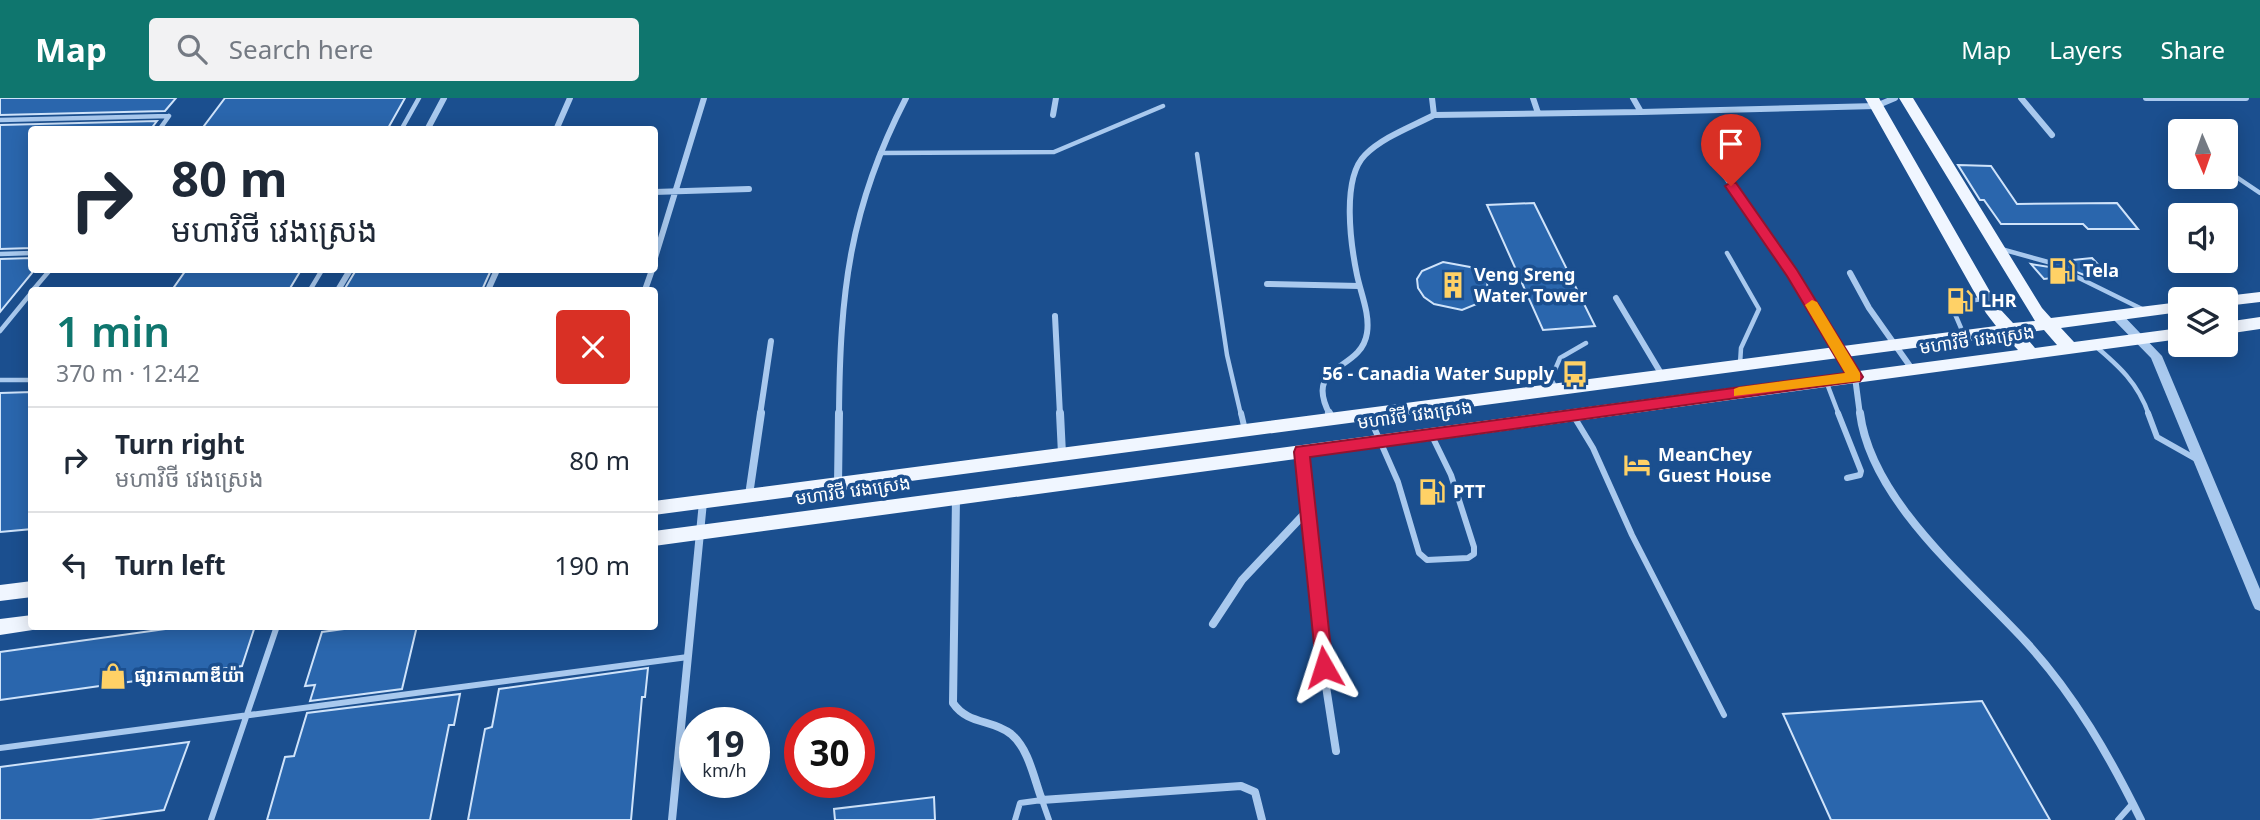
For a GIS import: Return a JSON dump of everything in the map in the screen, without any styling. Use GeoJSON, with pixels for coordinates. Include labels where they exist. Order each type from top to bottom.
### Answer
{"type":"FeatureCollection","features":[{"type":"Feature","properties":{"kind":"main road"},"geometry":{"type":"LineString","coordinates":[[1906,98],[2036,312],[2070,348]]}},
{"type":"Feature","properties":{"kind":"main road"},"geometry":{"type":"LineString","coordinates":[[1874,102],[1985,298],[2031,354]]}},
{"type":"Feature","properties":{"kind":"main road"},"geometry":{"type":"LineString","coordinates":[[2238,300],[2260,297]]}},
{"type":"Feature","properties":{"kind":"main road","name":"មហាវិថី វេងស្រេង"},"geometry":{"type":"LineString","coordinates":[[658,508],[2168,309]]}},
{"type":"Feature","properties":{"kind":"main road"},"geometry":{"type":"LineString","coordinates":[[2238,326],[2260,323]]}},
{"type":"Feature","properties":{"kind":"main road","name":"មហាវិថី វេងស្រេង"},"geometry":{"type":"LineString","coordinates":[[658,538],[2168,336]]}},
{"type":"Feature","properties":{"kind":"main road"},"geometry":{"type":"LineString","coordinates":[[0,593],[28,590]]}},
{"type":"Feature","properties":{"kind":"main road"},"geometry":{"type":"LineString","coordinates":[[0,627],[28,624]]}},
{"type":"Feature","properties":{"kind":"street"},"geometry":{"type":"LineString","coordinates":[[429,126],[444,98]]}},
{"type":"Feature","properties":{"kind":"street"},"geometry":{"type":"LineString","coordinates":[[558,126],[570,98]]}},
{"type":"Feature","properties":{"kind":"street"},"geometry":{"type":"LineString","coordinates":[[658,249],[704,98]]}},
{"type":"Feature","properties":{"kind":"street"},"geometry":{"type":"LineString","coordinates":[[838,484],[845,297],[850,244],[862,196],[906,98]]}},
{"type":"Feature","properties":{"kind":"street"},"geometry":{"type":"LineString","coordinates":[[1053,115],[1056,98]]}},
{"type":"Feature","properties":{"kind":"street"},"geometry":{"type":"LineString","coordinates":[[1432,98],[1434,115]]}},
{"type":"Feature","properties":{"kind":"street"},"geometry":{"type":"LineString","coordinates":[[1533,98],[1538,113]]}},
{"type":"Feature","properties":{"kind":"street"},"geometry":{"type":"LineString","coordinates":[[1633,98],[1641,112]]}},
{"type":"Feature","properties":{"kind":"street"},"geometry":{"type":"LineString","coordinates":[[1332,419],[1320,393],[1323,382],[1365,345],[1368,332],[1359,286],[1350,204],[1358,165],[1370,152],[1434,115],[1641,112],[1874,102],[1895,98]]}},
{"type":"Feature","properties":{"kind":"street"},"geometry":{"type":"LineString","coordinates":[[2021,98],[2052,135]]}},
{"type":"Feature","properties":{"kind":"street"},"geometry":{"type":"LineString","coordinates":[[2146,98],[2246,98]]}},
{"type":"Feature","properties":{"kind":"street"},"geometry":{"type":"LineString","coordinates":[[1724,173],[1793,273],[1855,377],[1862,430],[1871,455],[1902,504],[1945,562],[2026,642],[2052,674],[2112,760],[2141,820]]}},
{"type":"Feature","properties":{"kind":"street"},"geometry":{"type":"LineString","coordinates":[[658,192],[749,189]]}},
{"type":"Feature","properties":{"kind":"street"},"geometry":{"type":"LineString","coordinates":[[1850,273],[1893,345],[1912,369]]}},
{"type":"Feature","properties":{"kind":"street"},"geometry":{"type":"LineString","coordinates":[[1267,284],[1359,286]]}},
{"type":"Feature","properties":{"kind":"street"},"geometry":{"type":"LineString","coordinates":[[1616,298],[1662,375]]}},
{"type":"Feature","properties":{"kind":"street"},"geometry":{"type":"LineString","coordinates":[[2116,315],[2156,356],[2260,605]]}},
{"type":"Feature","properties":{"kind":"street"},"geometry":{"type":"LineString","coordinates":[[1055,316],[1062,454]]}},
{"type":"Feature","properties":{"kind":"street"},"geometry":{"type":"LineString","coordinates":[[749,495],[771,341]]}},
{"type":"Feature","properties":{"kind":"street"},"geometry":{"type":"LineString","coordinates":[[1301,452],[1324,667],[1336,751]]}},
{"type":"Feature","properties":{"kind":"street"},"geometry":{"type":"LineString","coordinates":[[956,498],[953,703],[968,720],[1007,731],[1016,738],[1042,800],[1241,786],[1255,792],[1262,820]]}},
{"type":"Feature","properties":{"kind":"street"},"geometry":{"type":"LineString","coordinates":[[672,820],[703,502]]}},
{"type":"Feature","properties":{"kind":"street"},"geometry":{"type":"LineString","coordinates":[[1213,624],[1242,579],[1308,510]]}},
{"type":"Feature","properties":{"kind":"lane"},"geometry":{"type":"LineString","coordinates":[[403,126],[419,98]]}},
{"type":"Feature","properties":{"kind":"lane"},"geometry":{"type":"LineString","coordinates":[[880,153],[1054,152],[1163,106]]}},
{"type":"Feature","properties":{"kind":"lane"},"geometry":{"type":"LineString","coordinates":[[0,120],[169,116],[162,126]]}},
{"type":"Feature","properties":{"kind":"lane"},"geometry":{"type":"LineString","coordinates":[[1197,154],[1227,355],[1245,430]]}},
{"type":"Feature","properties":{"kind":"lane"},"geometry":{"type":"LineString","coordinates":[[2238,178],[2260,193]]}},
{"type":"Feature","properties":{"kind":"lane"},"geometry":{"type":"LineString","coordinates":[[1997,248],[2048,262]]}},
{"type":"Feature","properties":{"kind":"lane"},"geometry":{"type":"LineString","coordinates":[[0,254],[28,253]]}},
{"type":"Feature","properties":{"kind":"lane"},"geometry":{"type":"LineString","coordinates":[[1727,253],[1759,309],[1741,348],[1740,365]]}},
{"type":"Feature","properties":{"kind":"lane"},"geometry":{"type":"LineString","coordinates":[[35,287],[47,273]]}},
{"type":"Feature","properties":{"kind":"lane"},"geometry":{"type":"LineString","coordinates":[[2075,276],[2146,312]]}},
{"type":"Feature","properties":{"kind":"lane"},"geometry":{"type":"LineString","coordinates":[[0,331],[28,296]]}},
{"type":"Feature","properties":{"kind":"lane"},"geometry":{"type":"LineString","coordinates":[[1964,335],[1955,314],[1962,302],[1985,298]]}},
{"type":"Feature","properties":{"kind":"lane"},"geometry":{"type":"LineString","coordinates":[[1557,389],[1551,379],[1560,358],[1586,343]]}},
{"type":"Feature","properties":{"kind":"lane"},"geometry":{"type":"LineString","coordinates":[[2094,345],[2123,369],[2140,392],[2157,436],[2200,461]]}},
{"type":"Feature","properties":{"kind":"lane"},"geometry":{"type":"LineString","coordinates":[[0,380],[28,380]]}},
{"type":"Feature","properties":{"kind":"lane"},"geometry":{"type":"LineString","coordinates":[[1826,381],[1861,471],[1860,475],[1847,478]]}},
{"type":"Feature","properties":{"kind":"lane"},"geometry":{"type":"LineString","coordinates":[[1368,414],[1398,482],[1419,553],[1427,560],[1468,558],[1474,554],[1474,547],[1451,475],[1431,434]]}},
{"type":"Feature","properties":{"kind":"lane"},"geometry":{"type":"LineString","coordinates":[[1573,415],[1593,449],[1632,535],[1724,715]]}},
{"type":"Feature","properties":{"kind":"lane"},"geometry":{"type":"LineString","coordinates":[[211,820],[276,630]]}},
{"type":"Feature","properties":{"kind":"lane"},"geometry":{"type":"LineString","coordinates":[[0,748],[688,657]]}},
{"type":"Feature","properties":{"kind":"lane"},"geometry":{"type":"LineString","coordinates":[[1015,820],[1020,803],[1042,800],[1049,820]]}},
{"type":"Feature","properties":{"kind":"lane"},"geometry":{"type":"LineString","coordinates":[[2118,820],[2133,803]]}},
{"type":"Feature","properties":{"kind":"building"},"geometry":{"type":"Polygon","coordinates":[[[0,98],[176,98],[165,111],[0,115],[0,98]]]}},
{"type":"Feature","properties":{"kind":"building"},"geometry":{"type":"Polygon","coordinates":[[[225,98],[405,98],[389,126],[204,126],[225,98]]]}},
{"type":"Feature","properties":{"kind":"building"},"geometry":{"type":"Polygon","coordinates":[[[157,121],[153,126],[28,126],[28,248],[0,249],[0,125],[157,121]]]}},
{"type":"Feature","properties":{"kind":"building"},"geometry":{"type":"Polygon","coordinates":[[[1958,165],[1991,166],[2017,204],[2117,203],[2138,229],[2088,229],[2083,224],[2001,224],[1984,200],[1980,200],[1958,165]]]}},
{"type":"Feature","properties":{"kind":"building"},"geometry":{"type":"Polygon","coordinates":[[[1534,203],[1595,326],[1543,330],[1487,205],[1534,203]]]}},
{"type":"Feature","properties":{"kind":"building"},"geometry":{"type":"Polygon","coordinates":[[[28,258],[28,273],[32,273],[0,312],[0,259],[28,258]]]}},
{"type":"Feature","properties":{"kind":"building"},"geometry":{"type":"Polygon","coordinates":[[[2092,258],[2106,273],[2084,275],[2074,271],[2070,276],[2044,279],[2031,264],[2049,267],[2053,262],[2092,258]]]}},
{"type":"Feature","properties":{"kind":"building","name":"Veng Sreng Water Tower"},"geometry":{"type":"Polygon","coordinates":[[[1443,262],[1470,267],[1481,274],[1487,283],[1488,292],[1484,301],[1462,310],[1434,304],[1424,297],[1418,288],[1417,279],[1422,271],[1443,262]]]}},
{"type":"Feature","properties":{"kind":"building"},"geometry":{"type":"Polygon","coordinates":[[[184,273],[299,273],[291,287],[174,287],[184,273]]]}},
{"type":"Feature","properties":{"kind":"building"},"geometry":{"type":"Polygon","coordinates":[[[354,273],[490,273],[483,287],[346,287],[354,273]]]}},
{"type":"Feature","properties":{"kind":"building"},"geometry":{"type":"Polygon","coordinates":[[[28,392],[28,529],[0,532],[0,393],[28,392]]]}},
{"type":"Feature","properties":{"kind":"building"},"geometry":{"type":"Polygon","coordinates":[[[158,630],[254,630],[242,666],[0,700],[0,652],[158,630]]]}},
{"type":"Feature","properties":{"kind":"building"},"geometry":{"type":"Polygon","coordinates":[[[416,630],[402,689],[310,701],[315,685],[305,686],[322,632],[416,630]]]}},
{"type":"Feature","properties":{"kind":"building"},"geometry":{"type":"Polygon","coordinates":[[[648,668],[645,697],[642,697],[631,820],[468,820],[485,729],[492,727],[499,689],[648,668]]]}},
{"type":"Feature","properties":{"kind":"building"},"geometry":{"type":"Polygon","coordinates":[[[460,694],[454,725],[449,725],[430,820],[267,820],[285,757],[294,756],[307,713],[460,694]]]}},
{"type":"Feature","properties":{"kind":"building"},"geometry":{"type":"Polygon","coordinates":[[[1982,701],[2050,820],[1831,820],[1783,714],[1982,701]]]}},
{"type":"Feature","properties":{"kind":"building"},"geometry":{"type":"Polygon","coordinates":[[[189,742],[164,810],[91,820],[0,820],[0,767],[189,742]]]}},
{"type":"Feature","properties":{"kind":"building"},"geometry":{"type":"Polygon","coordinates":[[[934,797],[935,820],[835,820],[834,809],[934,797]]]}},
{"type":"Feature","properties":{"kind":"slow traffic"},"geometry":{"type":"LineString","coordinates":[[1739,393],[1855,377],[1812,305]]}},
{"type":"Feature","properties":{"kind":"place","name":"Tela"},"geometry":{"type":"Point","coordinates":[2062,271]}},
{"type":"Feature","properties":{"kind":"place","name":"Veng Sreng Water Tower"},"geometry":{"type":"Point","coordinates":[1453,285]}},
{"type":"Feature","properties":{"kind":"place","name":"LHR"},"geometry":{"type":"Point","coordinates":[1960,301]}},
{"type":"Feature","properties":{"kind":"place","name":"56 - Canadia Water Supply"},"geometry":{"type":"Point","coordinates":[1575,374]}},
{"type":"Feature","properties":{"kind":"place","name":"MeanChey Guest House"},"geometry":{"type":"Point","coordinates":[1637,465]}},
{"type":"Feature","properties":{"kind":"place","name":"PTT"},"geometry":{"type":"Point","coordinates":[1432,492]}},
{"type":"Feature","properties":{"kind":"place","name":"ផ្សារកាណាឌីយ៉ា"},"geometry":{"type":"Point","coordinates":[113,676]}},
{"type":"Feature","properties":{"kind":"route"},"geometry":{"type":"LineString","coordinates":[[1324,667],[1301,452],[1855,377],[1793,273],[1731,186]]}}]}
